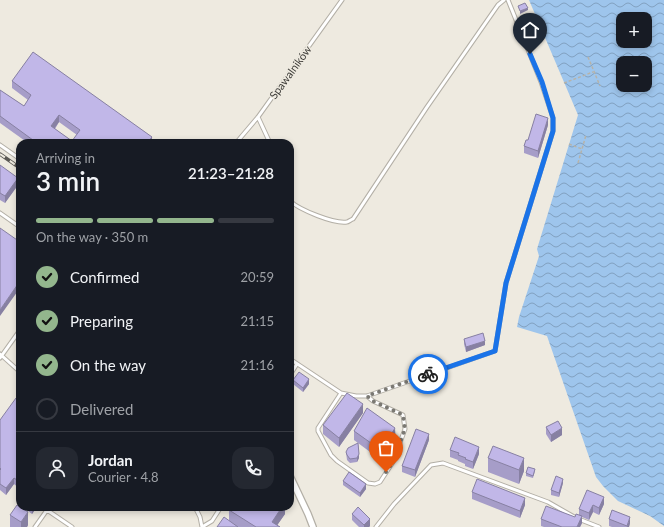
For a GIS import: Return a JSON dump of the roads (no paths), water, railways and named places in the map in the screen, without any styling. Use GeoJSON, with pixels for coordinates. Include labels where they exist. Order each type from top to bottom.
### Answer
{"type":"FeatureCollection","features":[{"type":"Feature","properties":{"kind":"street"},"geometry":{"type":"LineString","coordinates":[[294,485],[313,527]]}},
{"type":"Feature","properties":{"kind":"lane","name":"Spawalników"},"geometry":{"type":"LineString","coordinates":[[239,139],[258,117],[342,0]]}},
{"type":"Feature","properties":{"kind":"lane"},"geometry":{"type":"LineString","coordinates":[[294,203],[311,214],[336,221],[347,222],[353,219],[427,107],[498,5],[504,0]]}},
{"type":"Feature","properties":{"kind":"lane"},"geometry":{"type":"LineString","coordinates":[[294,362],[341,393],[356,396],[367,396],[495,351],[506,283],[553,131],[553,118],[542,82],[508,0]]}},
{"type":"Feature","properties":{"kind":"lane"},"geometry":{"type":"LineString","coordinates":[[258,117],[268,139]]}},
{"type":"Feature","properties":{"kind":"lane"},"geometry":{"type":"LineString","coordinates":[[0,145],[16,157]]}},
{"type":"Feature","properties":{"kind":"lane"},"geometry":{"type":"LineString","coordinates":[[0,213],[16,224]]}},
{"type":"Feature","properties":{"kind":"lane"},"geometry":{"type":"LineString","coordinates":[[16,335],[1,356],[16,369]]}},
{"type":"Feature","properties":{"kind":"lane"},"geometry":{"type":"LineString","coordinates":[[294,370],[298,364]]}},
{"type":"Feature","properties":{"kind":"lane"},"geometry":{"type":"LineString","coordinates":[[341,393],[318,428],[318,432],[336,461],[368,483],[375,484],[380,482],[393,462],[405,429],[403,415],[373,401],[367,396]]}},
{"type":"Feature","properties":{"kind":"lane"},"geometry":{"type":"LineString","coordinates":[[376,527],[394,504],[431,464],[443,463],[548,502],[576,518],[599,527]]}},
{"type":"Feature","properties":{"kind":"lane"},"geometry":{"type":"LineString","coordinates":[[35,527],[47,511]]}},
{"type":"Feature","properties":{"kind":"lane"},"geometry":{"type":"LineString","coordinates":[[51,511],[72,527]]}},
{"type":"Feature","properties":{"kind":"lane"},"geometry":{"type":"LineString","coordinates":[[196,511],[202,527],[212,521],[218,511]]}},
{"type":"Feature","properties":{"kind":"water"},"geometry":{"type":"Polygon","coordinates":[[[529,0],[664,0],[664,526],[650,516],[618,501],[596,477],[547,336],[517,327],[539,256],[537,249],[578,115],[529,0]]]}},
{"type":"Feature","properties":{"kind":"railway"},"geometry":{"type":"LineString","coordinates":[[0,154],[16,165]]}}]}
